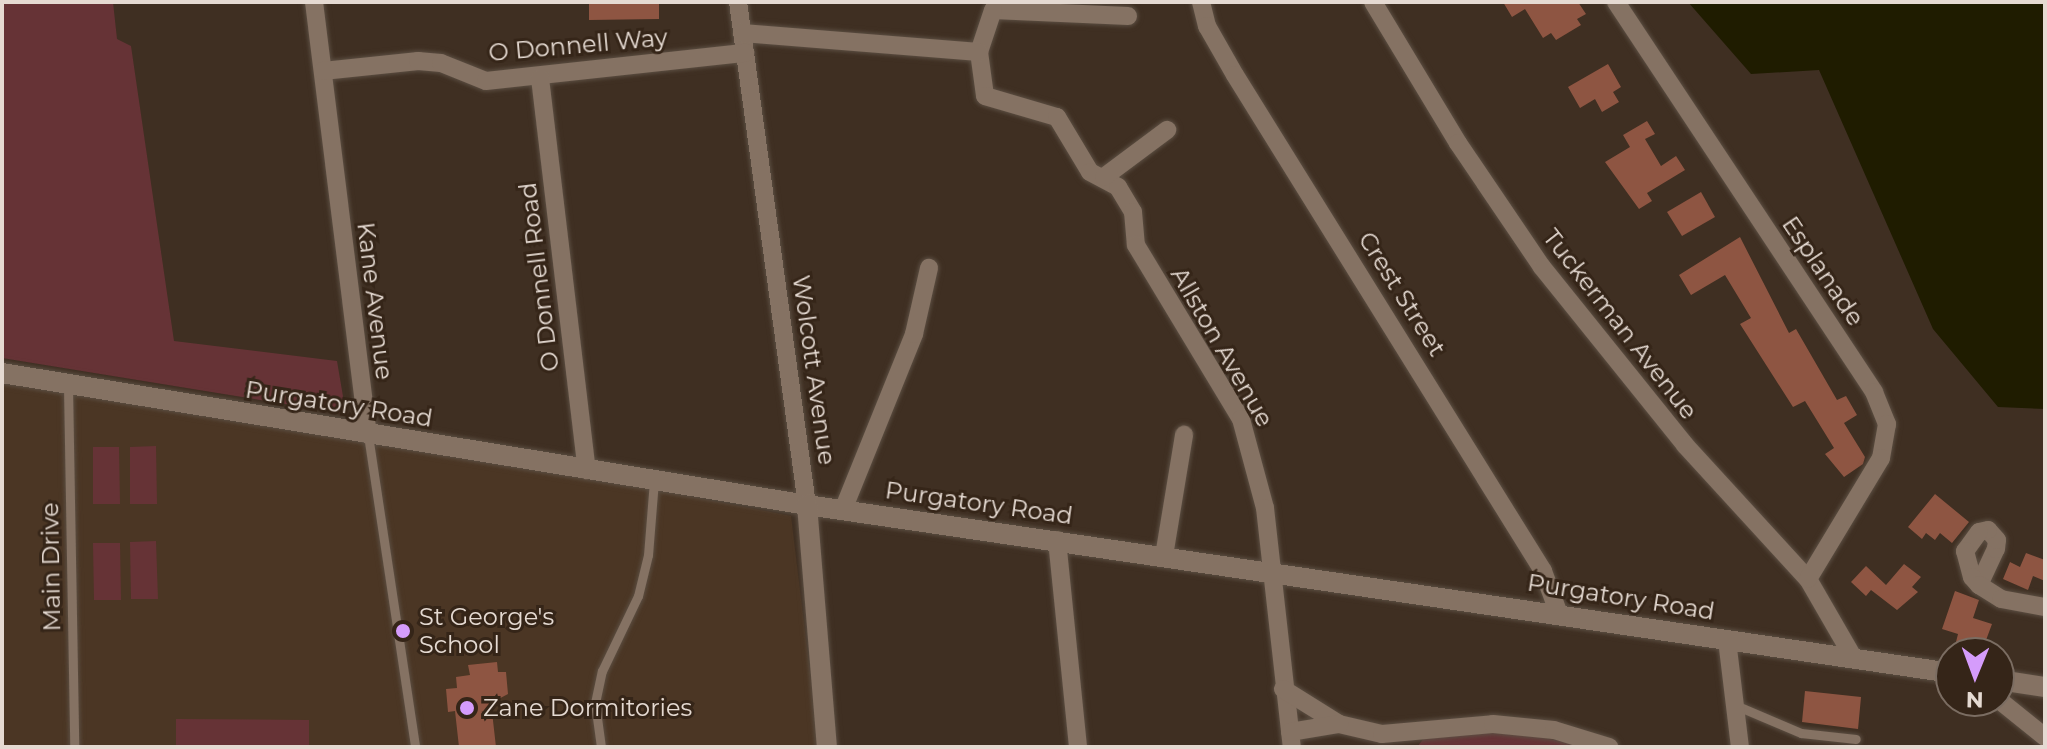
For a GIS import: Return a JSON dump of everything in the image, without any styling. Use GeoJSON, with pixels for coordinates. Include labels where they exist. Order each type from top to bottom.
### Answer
{"type":"FeatureCollection","features":[{"type":"Feature","properties":{"kind":"street","name":"Kane Avenue"},"geometry":{"type":"LineString","coordinates":[[314,2],[368,435]]}},
{"type":"Feature","properties":{"kind":"street","name":"Wolcott Avenue"},"geometry":{"type":"LineString","coordinates":[[738,2],[807,505],[827,747]]}},
{"type":"Feature","properties":{"kind":"street","name":"Crest Street"},"geometry":{"type":"LineString","coordinates":[[1201,2],[1207,26],[1235,75],[1543,571],[1559,614]]}},
{"type":"Feature","properties":{"kind":"street","name":"Tuckerman Avenue"},"geometry":{"type":"LineString","coordinates":[[1373,2],[1458,143],[1542,267],[1685,445],[1808,579],[1853,657]]}},
{"type":"Feature","properties":{"kind":"street","name":"Esplanade"},"geometry":{"type":"LineString","coordinates":[[1616,2],[1874,392],[1887,424],[1881,458],[1808,579]]}},
{"type":"Feature","properties":{"kind":"street"},"geometry":{"type":"LineString","coordinates":[[742,33],[979,52],[993,10],[1128,16]]}},
{"type":"Feature","properties":{"kind":"street","name":"Allston Avenue"},"geometry":{"type":"LineString","coordinates":[[979,52],[985,96],[1057,117],[1074,137],[1077,157],[1090,172],[1104,177],[1127,200],[1137,226],[1136,245],[1241,419],[1260,481],[1291,739]]}},
{"type":"Feature","properties":{"kind":"street","name":"O Donnell Way"},"geometry":{"type":"LineString","coordinates":[[323,71],[418,61],[441,63],[486,81],[540,78],[745,53]]}},
{"type":"Feature","properties":{"kind":"street","name":"O Donnell Road"},"geometry":{"type":"LineString","coordinates":[[540,78],[587,470]]}},
{"type":"Feature","properties":{"kind":"street"},"geometry":{"type":"LineString","coordinates":[[1104,177],[1167,130]]}},
{"type":"Feature","properties":{"kind":"street"},"geometry":{"type":"LineString","coordinates":[[843,510],[914,334],[929,268]]}},
{"type":"Feature","properties":{"kind":"street","name":"Purgatory Road"},"geometry":{"type":"LineString","coordinates":[[2,373],[807,505],[1935,670]]}},
{"type":"Feature","properties":{"kind":"street"},"geometry":{"type":"LineString","coordinates":[[1164,556],[1184,435]]}},
{"type":"Feature","properties":{"kind":"street"},"geometry":{"type":"LineString","coordinates":[[1057,540],[1078,747]]}},
{"type":"Feature","properties":{"kind":"street"},"geometry":{"type":"LineString","coordinates":[[1979,585],[2001,599],[2045,607]]}},
{"type":"Feature","properties":{"kind":"street"},"geometry":{"type":"LineString","coordinates":[[1727,640],[1740,747]]}},
{"type":"Feature","properties":{"kind":"street"},"geometry":{"type":"LineString","coordinates":[[2015,682],[2045,687]]}},
{"type":"Feature","properties":{"kind":"street"},"geometry":{"type":"LineString","coordinates":[[1283,689],[1339,724],[1389,740],[1493,724],[1567,733],[1609,747]]}},
{"type":"Feature","properties":{"kind":"street"},"geometry":{"type":"LineString","coordinates":[[2015,713],[2045,737]]}},
{"type":"Feature","properties":{"kind":"street"},"geometry":{"type":"LineString","coordinates":[[1291,739],[1339,724]]}},
{"type":"Feature","properties":{"kind":"lane","name":"Main Drive"},"geometry":{"type":"LineString","coordinates":[[68,386],[74,747]]}},
{"type":"Feature","properties":{"kind":"lane","name":"Kane Avenue"},"geometry":{"type":"LineString","coordinates":[[368,435],[415,747]]}},
{"type":"Feature","properties":{"kind":"lane"},"geometry":{"type":"LineString","coordinates":[[601,747],[595,703],[602,671],[638,596],[648,555],[654,481]]}},
{"type":"Feature","properties":{"kind":"lane"},"geometry":{"type":"LineString","coordinates":[[1735,705],[1801,733],[1856,739]]}},
{"type":"Feature","properties":{"kind":"shaded area"},"geometry":{"type":"Polygon","coordinates":[[[2,2],[113,2],[117,39],[131,46],[174,341],[337,361],[346,414],[2,358],[2,2]]]}},
{"type":"Feature","properties":{"kind":"shaded area"},"geometry":{"type":"Polygon","coordinates":[[[1688,2],[2045,2],[2045,409],[1998,407],[1933,329],[1819,70],[1751,74],[1688,2]]]}},
{"type":"Feature","properties":{"kind":"shaded area","name":"St George's School"},"geometry":{"type":"Polygon","coordinates":[[[2,373],[385,437],[791,516],[819,747],[2,747],[2,373]]]}},
{"type":"Feature","properties":{"kind":"shaded area"},"geometry":{"type":"Polygon","coordinates":[[[156,446],[157,504],[130,504],[130,447],[156,446]]]}},
{"type":"Feature","properties":{"kind":"shaded area"},"geometry":{"type":"Polygon","coordinates":[[[93,447],[119,447],[120,504],[93,504],[93,447]]]}},
{"type":"Feature","properties":{"kind":"shaded area"},"geometry":{"type":"Polygon","coordinates":[[[156,541],[158,599],[131,599],[130,542],[156,541]]]}},
{"type":"Feature","properties":{"kind":"shaded area"},"geometry":{"type":"Polygon","coordinates":[[[93,543],[120,543],[121,600],[94,600],[93,543]]]}},
{"type":"Feature","properties":{"kind":"shaded area"},"geometry":{"type":"Polygon","coordinates":[[[176,719],[309,720],[309,747],[176,747],[176,719]]]}},
{"type":"Feature","properties":{"kind":"shaded area"},"geometry":{"type":"Polygon","coordinates":[[[1480,732],[1523,734],[1592,747],[1417,747],[1425,737],[1480,732]]]}},
{"type":"Feature","properties":{"kind":"building"},"geometry":{"type":"Polygon","coordinates":[[[589,2],[659,2],[659,19],[589,20],[589,2]]]}},
{"type":"Feature","properties":{"kind":"building"},"geometry":{"type":"Polygon","coordinates":[[[1503,2],[1578,2],[1586,14],[1577,19],[1581,25],[1556,40],[1551,33],[1543,38],[1525,9],[1512,17],[1503,2]]]}},
{"type":"Feature","properties":{"kind":"building"},"geometry":{"type":"Polygon","coordinates":[[[1608,64],[1621,87],[1613,92],[1619,102],[1602,112],[1595,99],[1580,108],[1568,87],[1608,64]]]}},
{"type":"Feature","properties":{"kind":"building"},"geometry":{"type":"Polygon","coordinates":[[[1647,121],[1655,134],[1645,139],[1661,166],[1676,156],[1685,170],[1647,193],[1652,201],[1639,209],[1605,162],[1630,147],[1623,135],[1647,121]]]}},
{"type":"Feature","properties":{"kind":"building"},"geometry":{"type":"Polygon","coordinates":[[[1701,192],[1715,217],[1682,236],[1667,212],[1701,192]]]}},
{"type":"Feature","properties":{"kind":"building"},"geometry":{"type":"Polygon","coordinates":[[[1740,237],[1789,333],[1796,329],[1837,400],[1846,396],[1857,415],[1844,423],[1865,457],[1863,464],[1844,477],[1825,454],[1834,448],[1805,401],[1793,407],[1740,324],[1751,318],[1725,275],[1691,295],[1679,275],[1740,237]]]}},
{"type":"Feature","properties":{"kind":"building"},"geometry":{"type":"Polygon","coordinates":[[[1935,494],[1969,522],[1952,543],[1940,533],[1935,540],[1926,533],[1922,539],[1908,527],[1935,494]]]}},
{"type":"Feature","properties":{"kind":"building"},"geometry":{"type":"Polygon","coordinates":[[[2026,553],[2045,560],[2045,581],[2033,576],[2028,590],[2003,579],[2010,562],[2020,567],[2026,553]]]}},
{"type":"Feature","properties":{"kind":"building"},"geometry":{"type":"Polygon","coordinates":[[[1904,564],[1921,577],[1912,587],[1918,592],[1897,610],[1871,590],[1866,596],[1851,582],[1866,566],[1886,585],[1904,564]]]}},
{"type":"Feature","properties":{"kind":"building"},"geometry":{"type":"Polygon","coordinates":[[[1955,591],[1979,600],[1973,618],[1992,624],[1987,637],[1957,637],[1958,634],[1942,629],[1955,591]]]}},
{"type":"Feature","properties":{"kind":"building","name":"Zane Dormitories"},"geometry":{"type":"Polygon","coordinates":[[[497,662],[498,672],[506,672],[508,694],[491,703],[496,747],[459,747],[455,711],[448,712],[446,689],[457,688],[456,677],[470,675],[468,665],[497,662]]]}},
{"type":"Feature","properties":{"kind":"building"},"geometry":{"type":"Polygon","coordinates":[[[1805,691],[1861,697],[1858,729],[1802,722],[1805,691]]]}},
{"type":"Feature","properties":{"kind":"place","name":"St George's School"},"geometry":{"type":"Point","coordinates":[403,631]}},
{"type":"Feature","properties":{"kind":"place","name":"Zane Dormitories"},"geometry":{"type":"Point","coordinates":[467,708]}}]}
